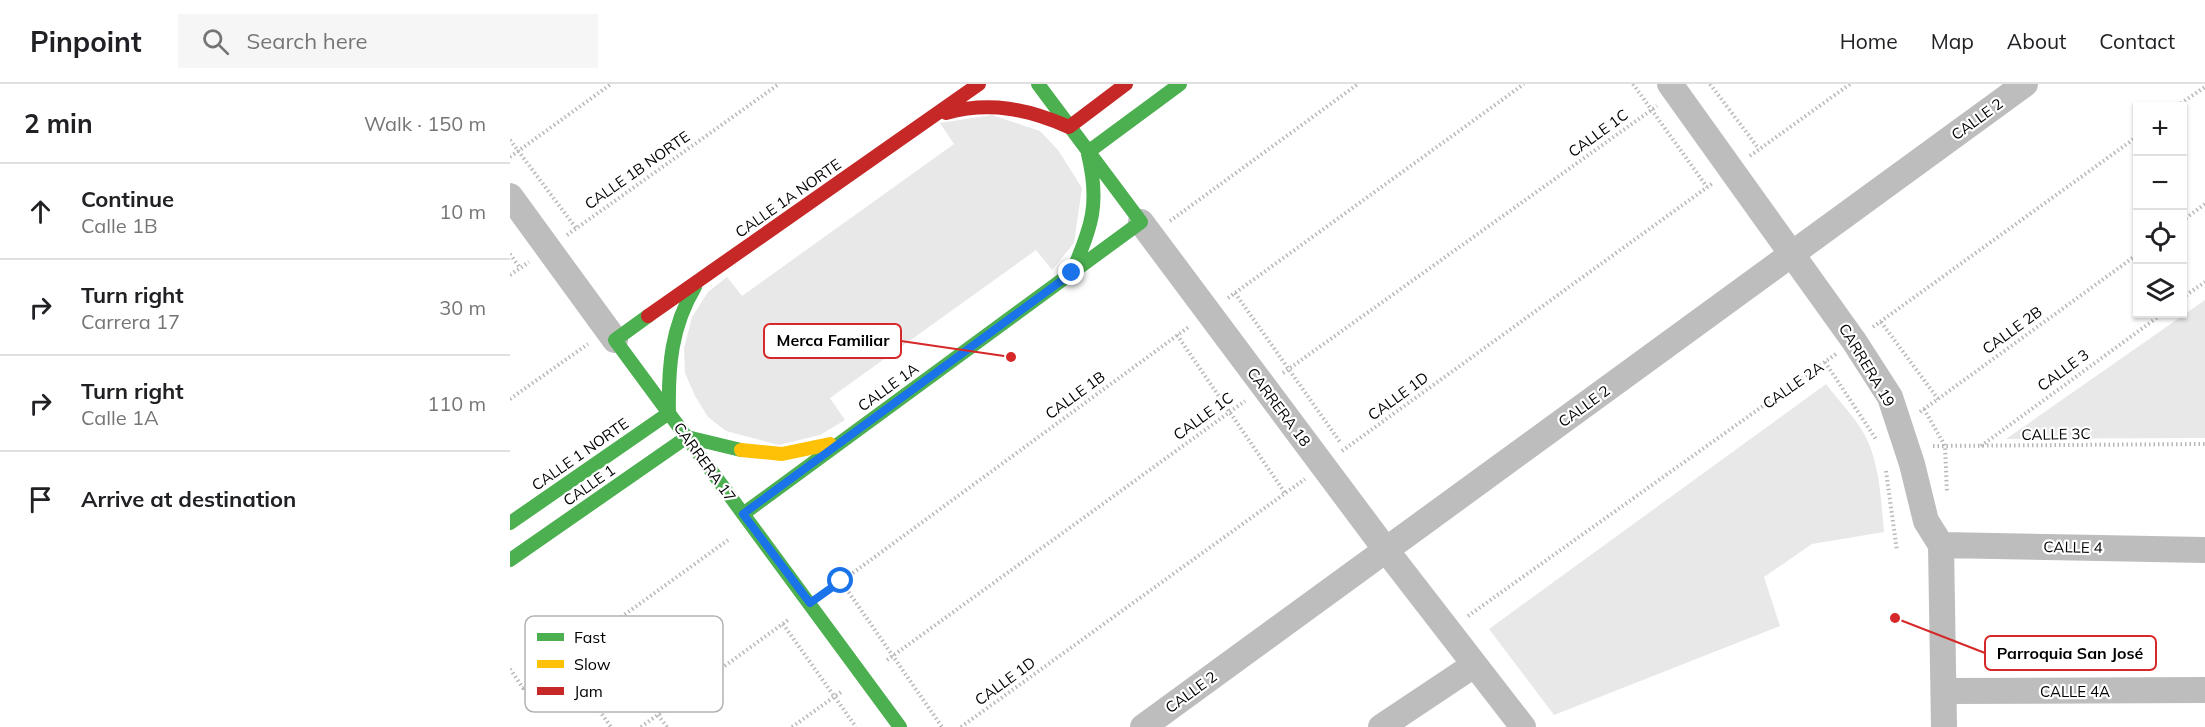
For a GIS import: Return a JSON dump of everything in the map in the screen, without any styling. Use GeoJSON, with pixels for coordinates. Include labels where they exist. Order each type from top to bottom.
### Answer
{"type":"FeatureCollection","features":[{"type":"Feature","properties":{"kind":"street","name":"CALLE 1A NORTE"},"geometry":{"type":"LineString","coordinates":[[612,334],[700,280],[979,84]]}},
{"type":"Feature","properties":{"kind":"street","name":"CARRERA 18"},"geometry":{"type":"LineString","coordinates":[[1038,84],[1447,631],[1523,727]]}},
{"type":"Feature","properties":{"kind":"street"},"geometry":{"type":"LineString","coordinates":[[930,118],[963,107],[991,105],[1023,109],[1069,127],[1126,84]]}},
{"type":"Feature","properties":{"kind":"street"},"geometry":{"type":"LineString","coordinates":[[1072,273],[1093,220],[1095,190],[1088,152],[1180,84]]}},
{"type":"Feature","properties":{"kind":"street","name":"CALLE 2"},"geometry":{"type":"LineString","coordinates":[[1143,727],[2025,84]]}},
{"type":"Feature","properties":{"kind":"street","name":"CARRERA 19"},"geometry":{"type":"LineString","coordinates":[[1673,88],[1854,341],[1890,397],[1926,521],[1941,545],[1944,727]]}},
{"type":"Feature","properties":{"kind":"street","name":"CARRERA 17"},"geometry":{"type":"LineString","coordinates":[[510,196],[900,727]]}},
{"type":"Feature","properties":{"kind":"street","name":"CALLE 1A"},"geometry":{"type":"LineString","coordinates":[[746,519],[842,441],[1072,273],[1146,229]]}},
{"type":"Feature","properties":{"kind":"street"},"geometry":{"type":"LineString","coordinates":[[669,413],[670,357],[674,332],[683,304],[700,280]]}},
{"type":"Feature","properties":{"kind":"street","name":"CALLE 1 NORTE"},"geometry":{"type":"LineString","coordinates":[[510,523],[669,413]]}},
{"type":"Feature","properties":{"kind":"street"},"geometry":{"type":"LineString","coordinates":[[687,437],[744,450],[774,454],[842,441]]}},
{"type":"Feature","properties":{"kind":"street","name":"CALLE 1"},"geometry":{"type":"LineString","coordinates":[[510,560],[687,437]]}},
{"type":"Feature","properties":{"kind":"street","name":"CALLE 4"},"geometry":{"type":"LineString","coordinates":[[1941,545],[2205,550]]}},
{"type":"Feature","properties":{"kind":"street"},"geometry":{"type":"LineString","coordinates":[[1381,727],[1474,665]]}},
{"type":"Feature","properties":{"kind":"street","name":"CALLE 4A"},"geometry":{"type":"LineString","coordinates":[[1944,691],[2205,690]]}},
{"type":"Feature","properties":{"kind":"path"},"geometry":{"type":"LineString","coordinates":[[510,157],[611,84]]}},
{"type":"Feature","properties":{"kind":"path","name":"CALLE 1B NORTE"},"geometry":{"type":"LineString","coordinates":[[510,275],[779,84]]}},
{"type":"Feature","properties":{"kind":"path"},"geometry":{"type":"LineString","coordinates":[[1146,229],[1358,84]]}},
{"type":"Feature","properties":{"kind":"path","name":"CALLE 1B"},"geometry":{"type":"LineString","coordinates":[[723,667],[1524,84]]}},
{"type":"Feature","properties":{"kind":"path"},"geometry":{"type":"LineString","coordinates":[[1633,84],[1707,187]]}},
{"type":"Feature","properties":{"kind":"path"},"geometry":{"type":"LineString","coordinates":[[1710,84],[1759,149]]}},
{"type":"Feature","properties":{"kind":"path","name":"CALLE 1D"},"geometry":{"type":"LineString","coordinates":[[961,727],[1850,84]]}},
{"type":"Feature","properties":{"kind":"path","name":"CALLE 1C"},"geometry":{"type":"LineString","coordinates":[[792,727],[1652,109],[1673,88]]}},
{"type":"Feature","properties":{"kind":"path"},"geometry":{"type":"LineString","coordinates":[[2184,102],[2205,88]]}},
{"type":"Feature","properties":{"kind":"path","name":"CALLE 2A"},"geometry":{"type":"LineString","coordinates":[[1447,631],[1881,322],[2133,139]]}},
{"type":"Feature","properties":{"kind":"path"},"geometry":{"type":"LineString","coordinates":[[510,140],[576,228]]}},
{"type":"Feature","properties":{"kind":"path"},"geometry":{"type":"LineString","coordinates":[[2187,217],[2205,204]]}},
{"type":"Feature","properties":{"kind":"path"},"geometry":{"type":"LineString","coordinates":[[510,254],[520,268]]}},
{"type":"Feature","properties":{"kind":"path","name":"CALLE 2B"},"geometry":{"type":"LineString","coordinates":[[1903,436],[1938,399],[2133,258]]}},
{"type":"Feature","properties":{"kind":"path"},"geometry":{"type":"LineString","coordinates":[[2187,295],[2205,282]]}},
{"type":"Feature","properties":{"kind":"path"},"geometry":{"type":"LineString","coordinates":[[1235,293],[1345,450]]}},
{"type":"Feature","properties":{"kind":"path","name":"CALLE 3"},"geometry":{"type":"LineString","coordinates":[[1979,447],[2156,318]]}},
{"type":"Feature","properties":{"kind":"path"},"geometry":{"type":"LineString","coordinates":[[1881,322],[1938,399]]}},
{"type":"Feature","properties":{"kind":"path"},"geometry":{"type":"LineString","coordinates":[[510,399],[612,334]]}},
{"type":"Feature","properties":{"kind":"path"},"geometry":{"type":"LineString","coordinates":[[1177,335],[1285,493]]}},
{"type":"Feature","properties":{"kind":"path"},"geometry":{"type":"LineString","coordinates":[[1825,362],[1876,441]]}},
{"type":"Feature","properties":{"kind":"path","name":"CALLE 3C"},"geometry":{"type":"LineString","coordinates":[[1903,436],[1979,447],[2205,444]]}},
{"type":"Feature","properties":{"kind":"path"},"geometry":{"type":"LineString","coordinates":[[1884,462],[1897,551]]}},
{"type":"Feature","properties":{"kind":"path"},"geometry":{"type":"LineString","coordinates":[[619,616],[746,519]]}},
{"type":"Feature","properties":{"kind":"path"},"geometry":{"type":"LineString","coordinates":[[841,581],[891,657],[942,727]]}},
{"type":"Feature","properties":{"kind":"path"},"geometry":{"type":"LineString","coordinates":[[783,624],[856,727]]}},
{"type":"Feature","properties":{"kind":"path"},"geometry":{"type":"LineString","coordinates":[[510,669],[523,688],[525,687]]}},
{"type":"Feature","properties":{"kind":"path"},"geometry":{"type":"LineString","coordinates":[[600,712],[611,727]]}},
{"type":"Feature","properties":{"kind":"path","name":"CALLE 1B"},"geometry":{"type":"LineString","coordinates":[[641,727],[661,712]]}},
{"type":"Feature","properties":{"kind":"path"},"geometry":{"type":"LineString","coordinates":[[658,714],[667,727]]}},
{"type":"Feature","properties":{"kind":"shaded area"},"geometry":{"type":"Polygon","coordinates":[[[992,115],[1040,131],[1058,150],[1082,188],[1074,243],[1052,270],[1036,250],[830,398],[845,420],[820,435],[779,445],[726,431],[708,417],[685,373],[684,348],[692,317],[708,292],[727,277],[742,296],[954,144],[940,123],[992,115]]]}},
{"type":"Feature","properties":{"kind":"shaded area"},"geometry":{"type":"Polygon","coordinates":[[[2205,300],[2205,438],[2006,439],[2179,318],[2187,318],[2187,313],[2205,300]]]}},
{"type":"Feature","properties":{"kind":"shaded area"},"geometry":{"type":"Polygon","coordinates":[[[1826,384],[1855,420],[1869,443],[1879,481],[1884,532],[1812,544],[1764,577],[1780,626],[1554,715],[1489,629],[1826,384]]]}},
{"type":"Feature","properties":{"kind":"traffic: fast"},"geometry":{"type":"LineString","coordinates":[[743,514],[1141,222],[1038,84]]}},
{"type":"Feature","properties":{"kind":"traffic: fast"},"geometry":{"type":"LineString","coordinates":[[1088,152],[1180,84]]}},
{"type":"Feature","properties":{"kind":"traffic: fast"},"geometry":{"type":"LineString","coordinates":[[1072,272],[1085,241],[1092,214],[1092,171],[1088,154]]}},
{"type":"Feature","properties":{"kind":"traffic: fast"},"geometry":{"type":"LineString","coordinates":[[510,523],[669,413],[670,363],[676,332],[695,287]]}},
{"type":"Feature","properties":{"kind":"traffic: fast"},"geometry":{"type":"LineString","coordinates":[[648,316],[615,340],[900,727]]}},
{"type":"Feature","properties":{"kind":"traffic: fast"},"geometry":{"type":"LineString","coordinates":[[510,560],[687,437],[741,450]]}},
{"type":"Feature","properties":{"kind":"traffic: slow"},"geometry":{"type":"LineString","coordinates":[[741,450],[782,454],[830,444]]}},
{"type":"Feature","properties":{"kind":"traffic: jam"},"geometry":{"type":"LineString","coordinates":[[648,316],[979,84]]}},
{"type":"Feature","properties":{"kind":"traffic: jam"},"geometry":{"type":"LineString","coordinates":[[946,113],[962,109],[993,107],[1024,111],[1069,127],[1126,84]]}},
{"type":"Feature","properties":{"kind":"place","name":"Merca Familiar"},"geometry":{"type":"Point","coordinates":[1011,357]}},
{"type":"Feature","properties":{"kind":"place","name":"Parroquia San José"},"geometry":{"type":"Point","coordinates":[1895,618]}},
{"type":"Feature","properties":{"kind":"route"},"geometry":{"type":"LineString","coordinates":[[841,581],[810,603],[743,514],[1072,273]]}}]}
